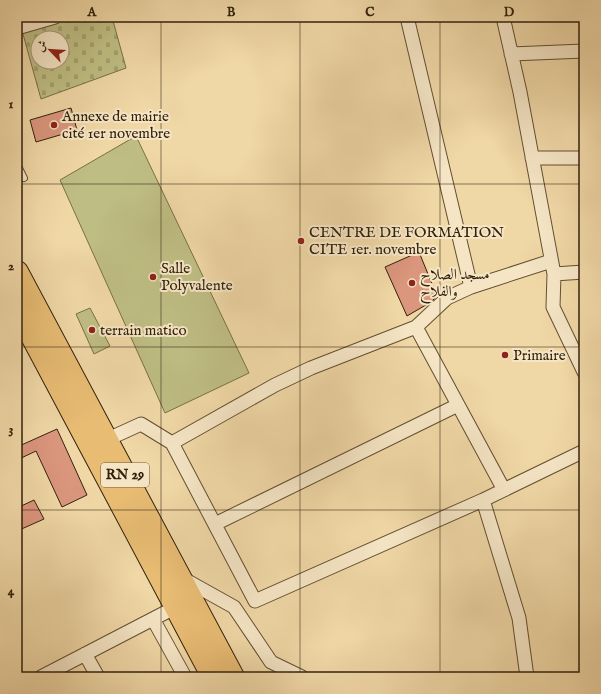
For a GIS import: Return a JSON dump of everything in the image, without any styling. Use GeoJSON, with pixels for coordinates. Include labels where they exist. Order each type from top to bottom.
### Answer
{"type":"FeatureCollection","features":[{"type":"Feature","properties":{"kind":"highway","name":"RN 29"},"geometry":{"type":"LineString","coordinates":[[17,272],[233,677]]}},
{"type":"Feature","properties":{"kind":"highway"},"geometry":{"type":"LineString","coordinates":[[17,308],[212,677]]}},
{"type":"Feature","properties":{"kind":"street"},"geometry":{"type":"LineString","coordinates":[[17,28],[55,17]]}},
{"type":"Feature","properties":{"kind":"street"},"geometry":{"type":"LineString","coordinates":[[407,17],[471,287]]}},
{"type":"Feature","properties":{"kind":"street"},"geometry":{"type":"LineString","coordinates":[[503,17],[532,158],[552,268],[553,307],[584,372]]}},
{"type":"Feature","properties":{"kind":"street"},"geometry":{"type":"LineString","coordinates":[[511,54],[584,51]]}},
{"type":"Feature","properties":{"kind":"street"},"geometry":{"type":"LineString","coordinates":[[532,158],[584,158]]}},
{"type":"Feature","properties":{"kind":"street"},"geometry":{"type":"LineString","coordinates":[[172,443],[275,385],[311,368],[416,327],[447,298],[471,287],[552,268],[584,272]]}},
{"type":"Feature","properties":{"kind":"street"},"geometry":{"type":"LineString","coordinates":[[416,327],[504,490]]}},
{"type":"Feature","properties":{"kind":"street"},"geometry":{"type":"LineString","coordinates":[[215,524],[458,405]]}},
{"type":"Feature","properties":{"kind":"street"},"geometry":{"type":"LineString","coordinates":[[106,440],[141,424],[172,443],[256,601],[483,500],[584,451]]}},
{"type":"Feature","properties":{"kind":"street"},"geometry":{"type":"LineString","coordinates":[[483,500],[519,618],[527,677]]}},
{"type":"Feature","properties":{"kind":"street"},"geometry":{"type":"LineString","coordinates":[[180,578],[234,607],[271,662],[302,677]]}},
{"type":"Feature","properties":{"kind":"street"},"geometry":{"type":"LineString","coordinates":[[41,677],[176,607]]}},
{"type":"Feature","properties":{"kind":"street"},"geometry":{"type":"LineString","coordinates":[[153,619],[184,677]]}},
{"type":"Feature","properties":{"kind":"street"},"geometry":{"type":"LineString","coordinates":[[85,654],[98,677]]}},
{"type":"Feature","properties":{"kind":"lane"},"geometry":{"type":"LineString","coordinates":[[17,164],[24,178]]}},
{"type":"Feature","properties":{"kind":"green space"},"geometry":{"type":"Polygon","coordinates":[[[55,17],[112,17],[126,68],[41,99],[33,70],[70,70],[70,30],[30,30],[30,59],[21,27],[55,17]]]}},
{"type":"Feature","properties":{"kind":"green space","name":"Salle Polyvalente"},"geometry":{"type":"Polygon","coordinates":[[[136,136],[249,373],[165,413],[60,180],[136,136]]]}},
{"type":"Feature","properties":{"kind":"green space","name":"terrain matico"},"geometry":{"type":"Polygon","coordinates":[[[90,308],[110,346],[94,354],[76,314],[90,308]]]}},
{"type":"Feature","properties":{"kind":"building","name":"Annexe de mairie cité 1er novembre"},"geometry":{"type":"Polygon","coordinates":[[[71,108],[77,130],[36,142],[30,120],[71,108]]]}},
{"type":"Feature","properties":{"kind":"building","name":"مسجد الصلاح والفلاح"},"geometry":{"type":"Polygon","coordinates":[[[419,252],[437,296],[431,302],[407,316],[385,267],[419,252]]]}},
{"type":"Feature","properties":{"kind":"building"},"geometry":{"type":"Polygon","coordinates":[[[57,429],[87,495],[62,507],[36,451],[17,460],[17,447],[57,429]]]}},
{"type":"Feature","properties":{"kind":"building"},"geometry":{"type":"Polygon","coordinates":[[[34,500],[44,519],[17,531],[17,508],[34,500]]]}},
{"type":"Feature","properties":{"kind":"place","name":"Annexe de mairie cité 1er novembre"},"geometry":{"type":"Point","coordinates":[54,125]}},
{"type":"Feature","properties":{"kind":"place","name":"CENTRE DE FORMATION CITE 1er. novembre"},"geometry":{"type":"Point","coordinates":[301,241]}},
{"type":"Feature","properties":{"kind":"place","name":"Salle Polyvalente"},"geometry":{"type":"Point","coordinates":[153,277]}},
{"type":"Feature","properties":{"kind":"place","name":"مسجد الصلاح والفلاح"},"geometry":{"type":"Point","coordinates":[412,283]}},
{"type":"Feature","properties":{"kind":"place","name":"terrain matico"},"geometry":{"type":"Point","coordinates":[92,330]}},
{"type":"Feature","properties":{"kind":"place","name":"Primaire"},"geometry":{"type":"Point","coordinates":[505,355]}}]}
